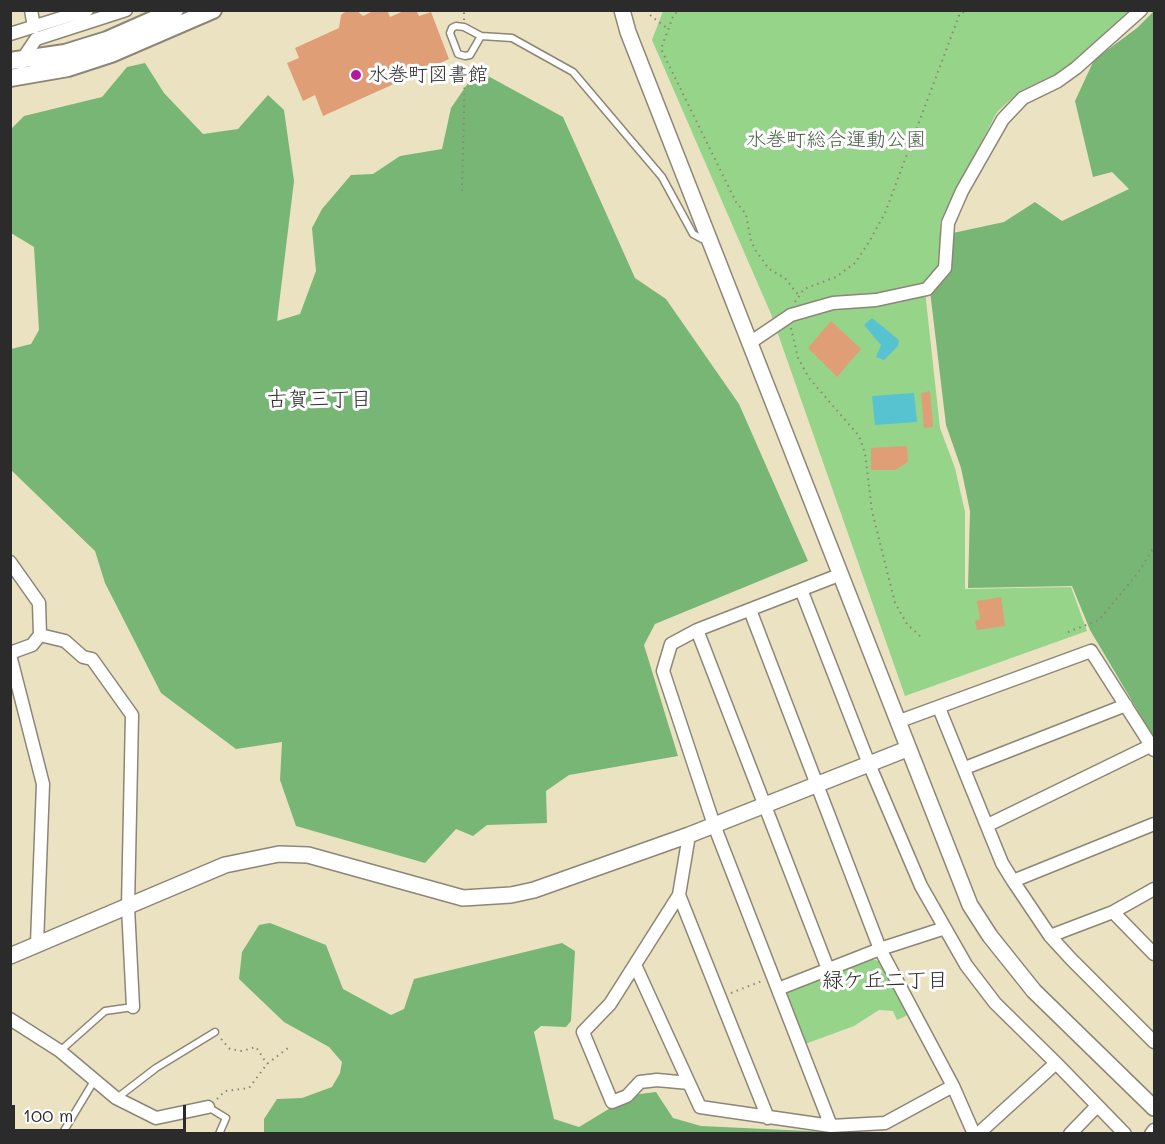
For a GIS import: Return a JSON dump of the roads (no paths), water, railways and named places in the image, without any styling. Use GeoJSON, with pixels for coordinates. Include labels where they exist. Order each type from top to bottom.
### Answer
{"type":"FeatureCollection","features":[{"type":"Feature","properties":{"kind":"main road"},"geometry":{"type":"LineString","coordinates":[[17,60],[65,52],[107,40],[175,10]]}},
{"type":"Feature","properties":{"kind":"main road"},"geometry":{"type":"LineString","coordinates":[[10,78],[68,68],[111,54],[145,42],[213,10]]}},
{"type":"Feature","properties":{"kind":"street"},"geometry":{"type":"LineString","coordinates":[[31,10],[34,27]]}},
{"type":"Feature","properties":{"kind":"street"},"geometry":{"type":"LineString","coordinates":[[10,34],[87,10]]}},
{"type":"Feature","properties":{"kind":"street"},"geometry":{"type":"LineString","coordinates":[[622,10],[632,42],[751,342],[954,871],[970,904],[990,936],[1034,991],[1155,1108]]}},
{"type":"Feature","properties":{"kind":"street"},"geometry":{"type":"LineString","coordinates":[[751,342],[792,316],[833,303],[899,296],[927,289],[945,268],[948,224],[1003,119],[1023,98],[1058,81],[1076,68],[1141,10]]}},
{"type":"Feature","properties":{"kind":"street"},"geometry":{"type":"LineString","coordinates":[[10,73],[17,60],[36,39],[117,12]]}},
{"type":"Feature","properties":{"kind":"street"},"geometry":{"type":"LineString","coordinates":[[10,562],[39,603],[40,635],[32,645],[10,654],[43,784],[37,944]]}},
{"type":"Feature","properties":{"kind":"street"},"geometry":{"type":"LineString","coordinates":[[831,1126],[778,989],[771,977],[714,825],[663,671],[671,644],[697,630],[802,592],[839,575]]}},
{"type":"Feature","properties":{"kind":"street"},"geometry":{"type":"LineString","coordinates":[[802,592],[869,764],[921,886],[966,965],[995,1004],[1125,1134]]}},
{"type":"Feature","properties":{"kind":"street"},"geometry":{"type":"LineString","coordinates":[[750,610],[880,949],[976,1134],[1056,1064]]}},
{"type":"Feature","properties":{"kind":"street"},"geometry":{"type":"LineString","coordinates":[[697,630],[828,969]]}},
{"type":"Feature","properties":{"kind":"street"},"geometry":{"type":"LineString","coordinates":[[40,635],[65,640],[83,657],[92,659],[132,715],[128,907],[134,1007]]}},
{"type":"Feature","properties":{"kind":"street"},"geometry":{"type":"LineString","coordinates":[[897,722],[1091,651],[1153,748],[988,825]]}},
{"type":"Feature","properties":{"kind":"street"},"geometry":{"type":"LineString","coordinates":[[965,768],[1126,705]]}},
{"type":"Feature","properties":{"kind":"street"},"geometry":{"type":"LineString","coordinates":[[939,708],[1002,863],[1013,881],[1050,936],[1155,1042]]}},
{"type":"Feature","properties":{"kind":"street"},"geometry":{"type":"LineString","coordinates":[[10,956],[225,865],[279,854],[308,855],[464,898],[511,895],[534,890],[689,835],[907,749]]}},
{"type":"Feature","properties":{"kind":"street"},"geometry":{"type":"LineString","coordinates":[[1013,881],[1155,824]]}},
{"type":"Feature","properties":{"kind":"street"},"geometry":{"type":"LineString","coordinates":[[689,835],[679,895],[610,1004],[583,1032],[612,1102],[627,1096],[640,1083],[657,1080],[689,1083]]}},
{"type":"Feature","properties":{"kind":"street"},"geometry":{"type":"LineString","coordinates":[[1050,936],[1113,912],[1155,890]]}},
{"type":"Feature","properties":{"kind":"street"},"geometry":{"type":"LineString","coordinates":[[679,895],[768,1118]]}},
{"type":"Feature","properties":{"kind":"street"},"geometry":{"type":"LineString","coordinates":[[1113,912],[1155,954]]}},
{"type":"Feature","properties":{"kind":"street"},"geometry":{"type":"LineString","coordinates":[[778,989],[880,949],[945,928]]}},
{"type":"Feature","properties":{"kind":"street"},"geometry":{"type":"LineString","coordinates":[[636,966],[700,1107],[831,1126],[885,1123],[953,1086]]}},
{"type":"Feature","properties":{"kind":"street"},"geometry":{"type":"LineString","coordinates":[[10,1019],[60,1052],[116,1098],[156,1118],[208,1107]]}},
{"type":"Feature","properties":{"kind":"street"},"geometry":{"type":"LineString","coordinates":[[1070,1134],[1097,1107]]}},
{"type":"Feature","properties":{"kind":"street"},"geometry":{"type":"LineString","coordinates":[[1151,1134],[1155,1130]]}},
{"type":"Feature","properties":{"kind":"lane"},"geometry":{"type":"LineString","coordinates":[[481,36],[470,55],[465,56],[458,54],[450,33],[452,28],[464,27],[481,36],[512,38],[573,72],[662,177],[693,234],[710,243],[715,256]]}},
{"type":"Feature","properties":{"kind":"lane"},"geometry":{"type":"LineString","coordinates":[[60,1052],[105,1011],[134,1007]]}},
{"type":"Feature","properties":{"kind":"lane"},"geometry":{"type":"LineString","coordinates":[[116,1098],[156,1068],[215,1032]]}},
{"type":"Feature","properties":{"kind":"lane"},"geometry":{"type":"LineString","coordinates":[[62,1134],[94,1081]]}},
{"type":"Feature","properties":{"kind":"lane"},"geometry":{"type":"LineString","coordinates":[[208,1107],[226,1118],[219,1134]]}},
{"type":"Feature","properties":{"kind":"water"},"geometry":{"type":"Polygon","coordinates":[[[872,318],[899,340],[898,346],[884,360],[876,357],[881,345],[864,325],[872,318]]]}},
{"type":"Feature","properties":{"kind":"water"},"geometry":{"type":"Polygon","coordinates":[[[914,393],[917,422],[875,425],[872,396],[914,393]]]}},
{"type":"Feature","properties":{"kind":"place","name":"水巻町図書館"},"geometry":{"type":"Point","coordinates":[356,75]}},
{"type":"Feature","properties":{"kind":"district","name":"古賀三丁目"},"geometry":{"type":"Point","coordinates":[319,400]}},
{"type":"Feature","properties":{"kind":"district","name":"緑ケ丘二丁目"},"geometry":{"type":"Point","coordinates":[885,981]}},
{"type":"Feature","properties":{"kind":"park label","name":"水巻町総合運動公園"},"geometry":{"type":"Point","coordinates":[836,140]}}]}
